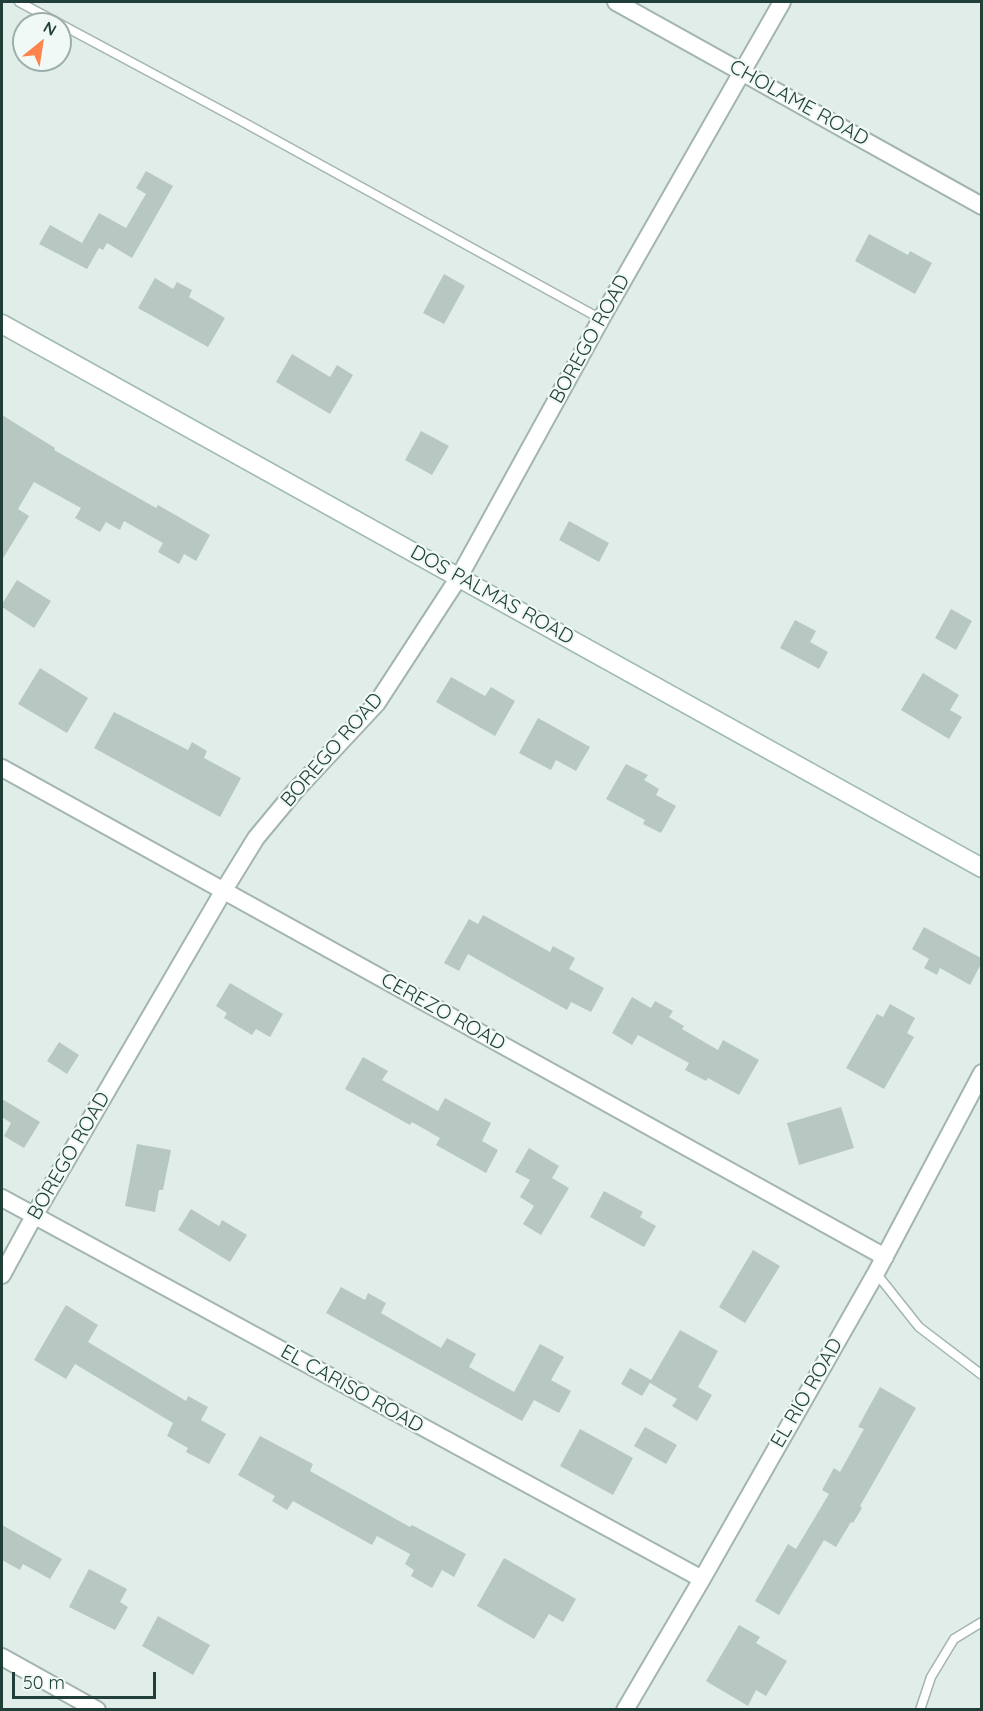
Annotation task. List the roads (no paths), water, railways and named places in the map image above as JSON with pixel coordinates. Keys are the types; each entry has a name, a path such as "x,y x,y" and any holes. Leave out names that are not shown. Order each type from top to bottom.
{"street":[{"name":"CHOLAME ROAD","path":"616,2 981,206"},
{"name":"BOREGO ROAD","path":"2,1275 33,1216 256,838 295,791 377,703 459,577 600,319 782,2"},
{"name":"DOS PALMAS ROAD","path":"2,324 981,868"},
{"name":"CEREZO ROAD","path":"2,768 885,1257"},
{"name":"EL RIO ROAD","path":"626,1710 885,1257 981,1073"},
{"name":"EL CARISO ROAD","path":"2,1198 702,1579"},
{"path":"2,1657 97,1710"}],"lane":[{"path":"19,2 243,122 600,319"},
{"path":"876,1273 919,1327 981,1375"},
{"path":"920,1710 931,1677 954,1639 981,1622"}]}
